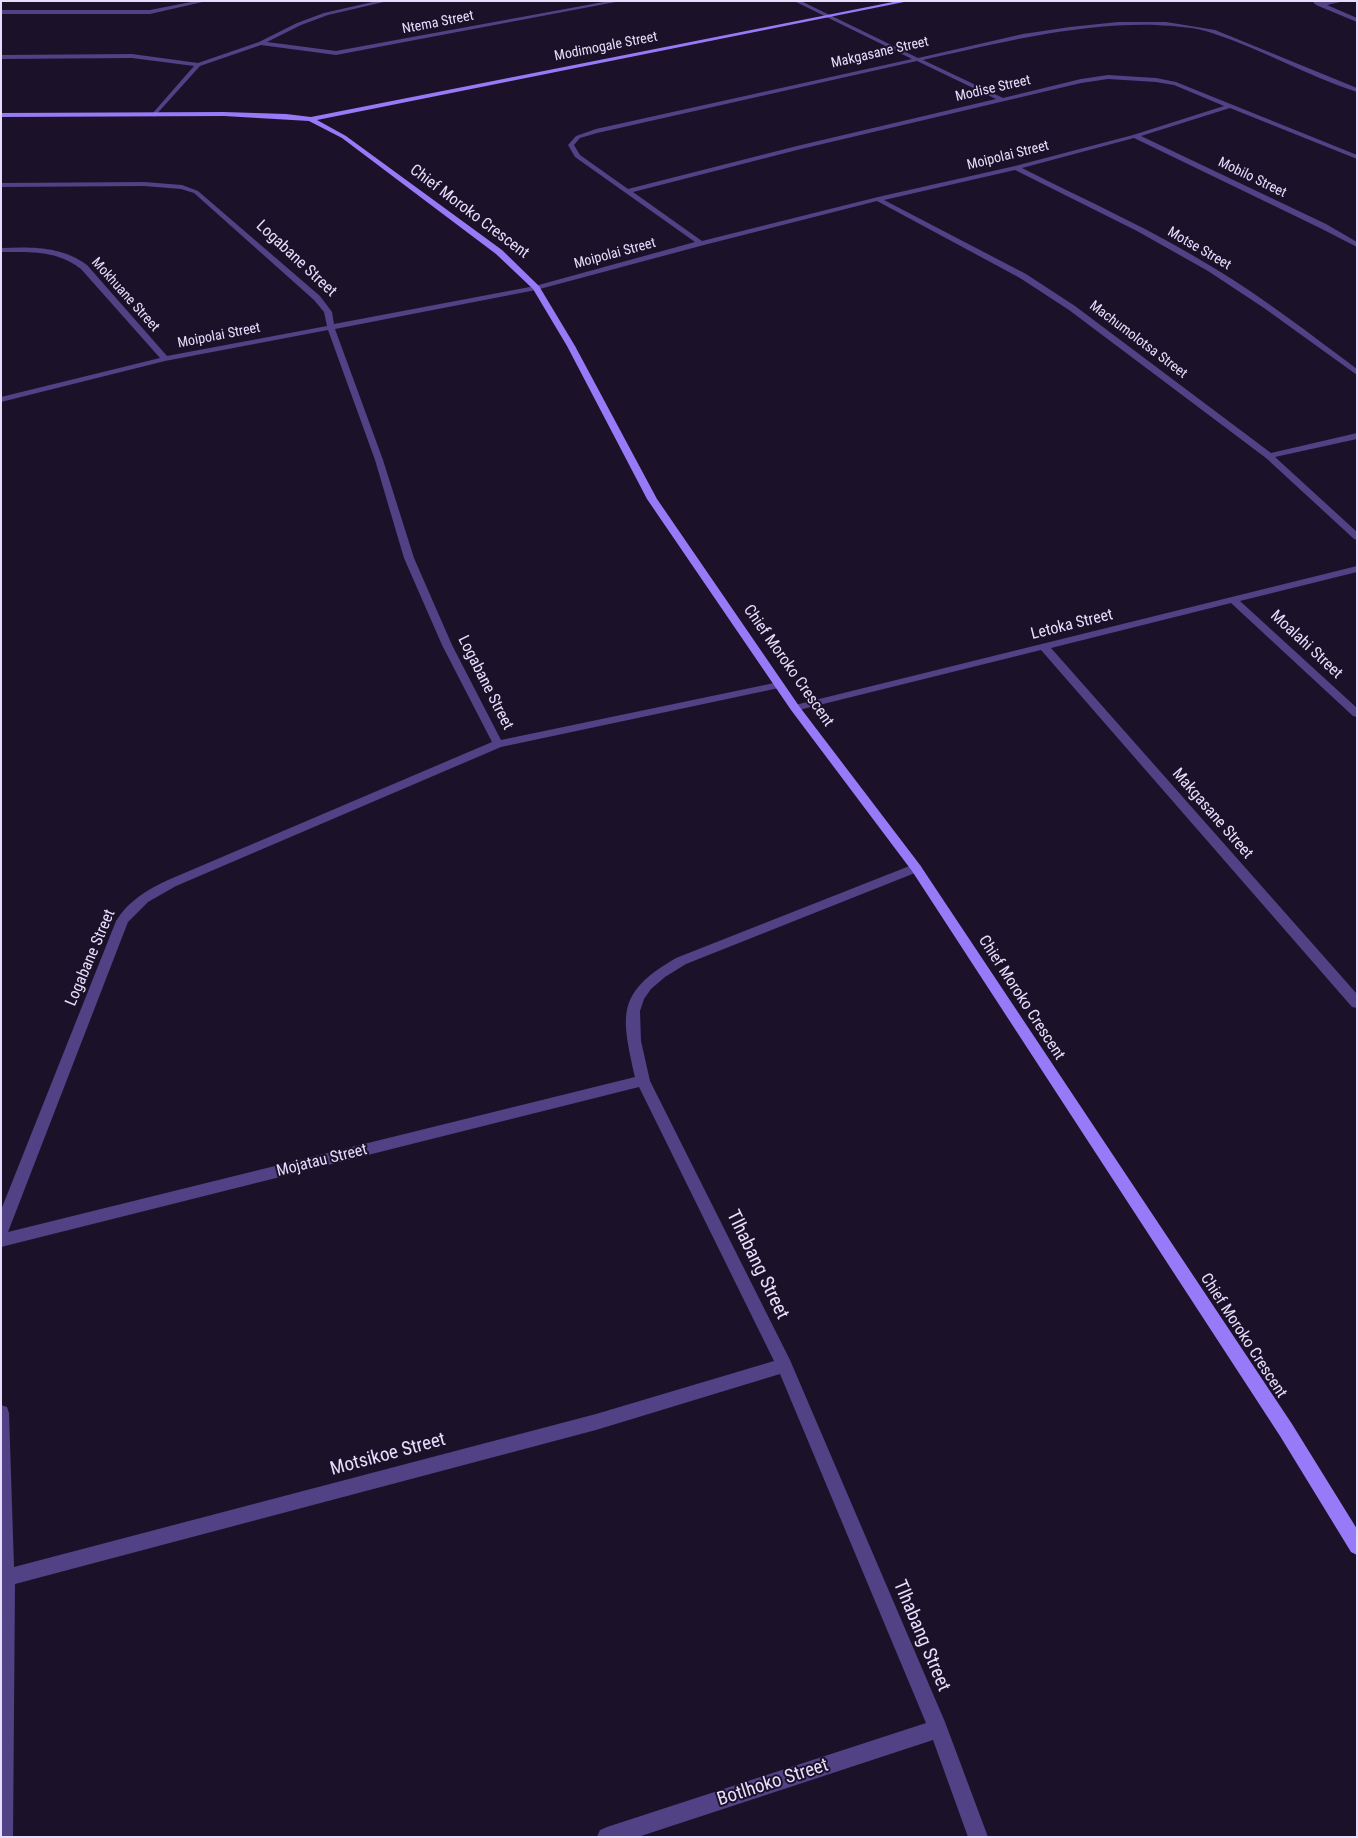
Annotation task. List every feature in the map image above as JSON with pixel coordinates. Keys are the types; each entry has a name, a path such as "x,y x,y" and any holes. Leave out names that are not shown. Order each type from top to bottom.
{"street":[{"path":"1,12 150,12 205,1"},
{"path":"341,1 345,8"},
{"path":"1,57 132,56 198,65 261,43 299,24 345,8 386,1"},
{"name":"Ntema Street","path":"261,43 336,53 619,1"},
{"path":"796,1 1002,100"},
{"name":"Modimogale Street","path":"311,119 907,1"},
{"path":"1316,2 1343,1"},
{"path":"1316,2 1357,20"},
{"name":"Makgasane Street","path":"701,243 577,156 570,145 573,140 579,136 596,131 919,59 1059,30 1127,24 1194,26 1357,90"},
{"path":"154,115 198,65"},
{"name":"Modise Street","path":"628,191 706,169 1081,81 1108,77 1156,80 1176,84 1357,157"},
{"name":"Moipolai Street","path":"1,400 165,359 536,288 701,243 878,199 1016,168 1135,136 1229,106"},
{"name":"Chief Moroko Crescent","path":"1,115 286,116 311,119 344,137 518,268 536,288 572,346 652,499 795,708 916,868 1280,1422 1357,1546"},
{"name":"Mobilo Street","path":"1135,136 1357,244"},
{"name":"Motse Street","path":"1016,168 1210,268 1252,295 1357,373"},
{"name":"Logabane Street","path":"1,185 144,184 189,188 203,198 316,298 328,312 331,328 379,460 409,558 447,646 498,744 172,883 146,896 134,905 122,920 97,978 1,1230"},
{"name":"Machumolotsa Street","path":"878,199 1023,276 1126,347 1268,456 1357,537"},
{"name":"Mokhuane Street","path":"1,250 45,251 61,253 73,258 84,267 165,359"},
{"path":"1268,456 1357,436"},
{"name":"Letoka Street","path":"795,708 1357,569"},
{"name":"Moalahi Street","path":"1233,600 1357,714"},
{"name":"Makgasane Street","path":"1044,647 1357,1003"},
{"path":"498,744 779,685"},
{"name":"Tlhabang Street","path":"916,868 680,961 659,972 639,992 633,1008 633,1038 643,1081 784,1365 938,1729 978,1837"},
{"name":"Mojatau Street","path":"1,1240 643,1081"},
{"name":"Motsikoe Street","path":"3,1579 596,1422 784,1365"},
{"path":"1,1413 3,1837"},
{"name":"Botlhoko Street","path":"607,1837 938,1729"}]}
